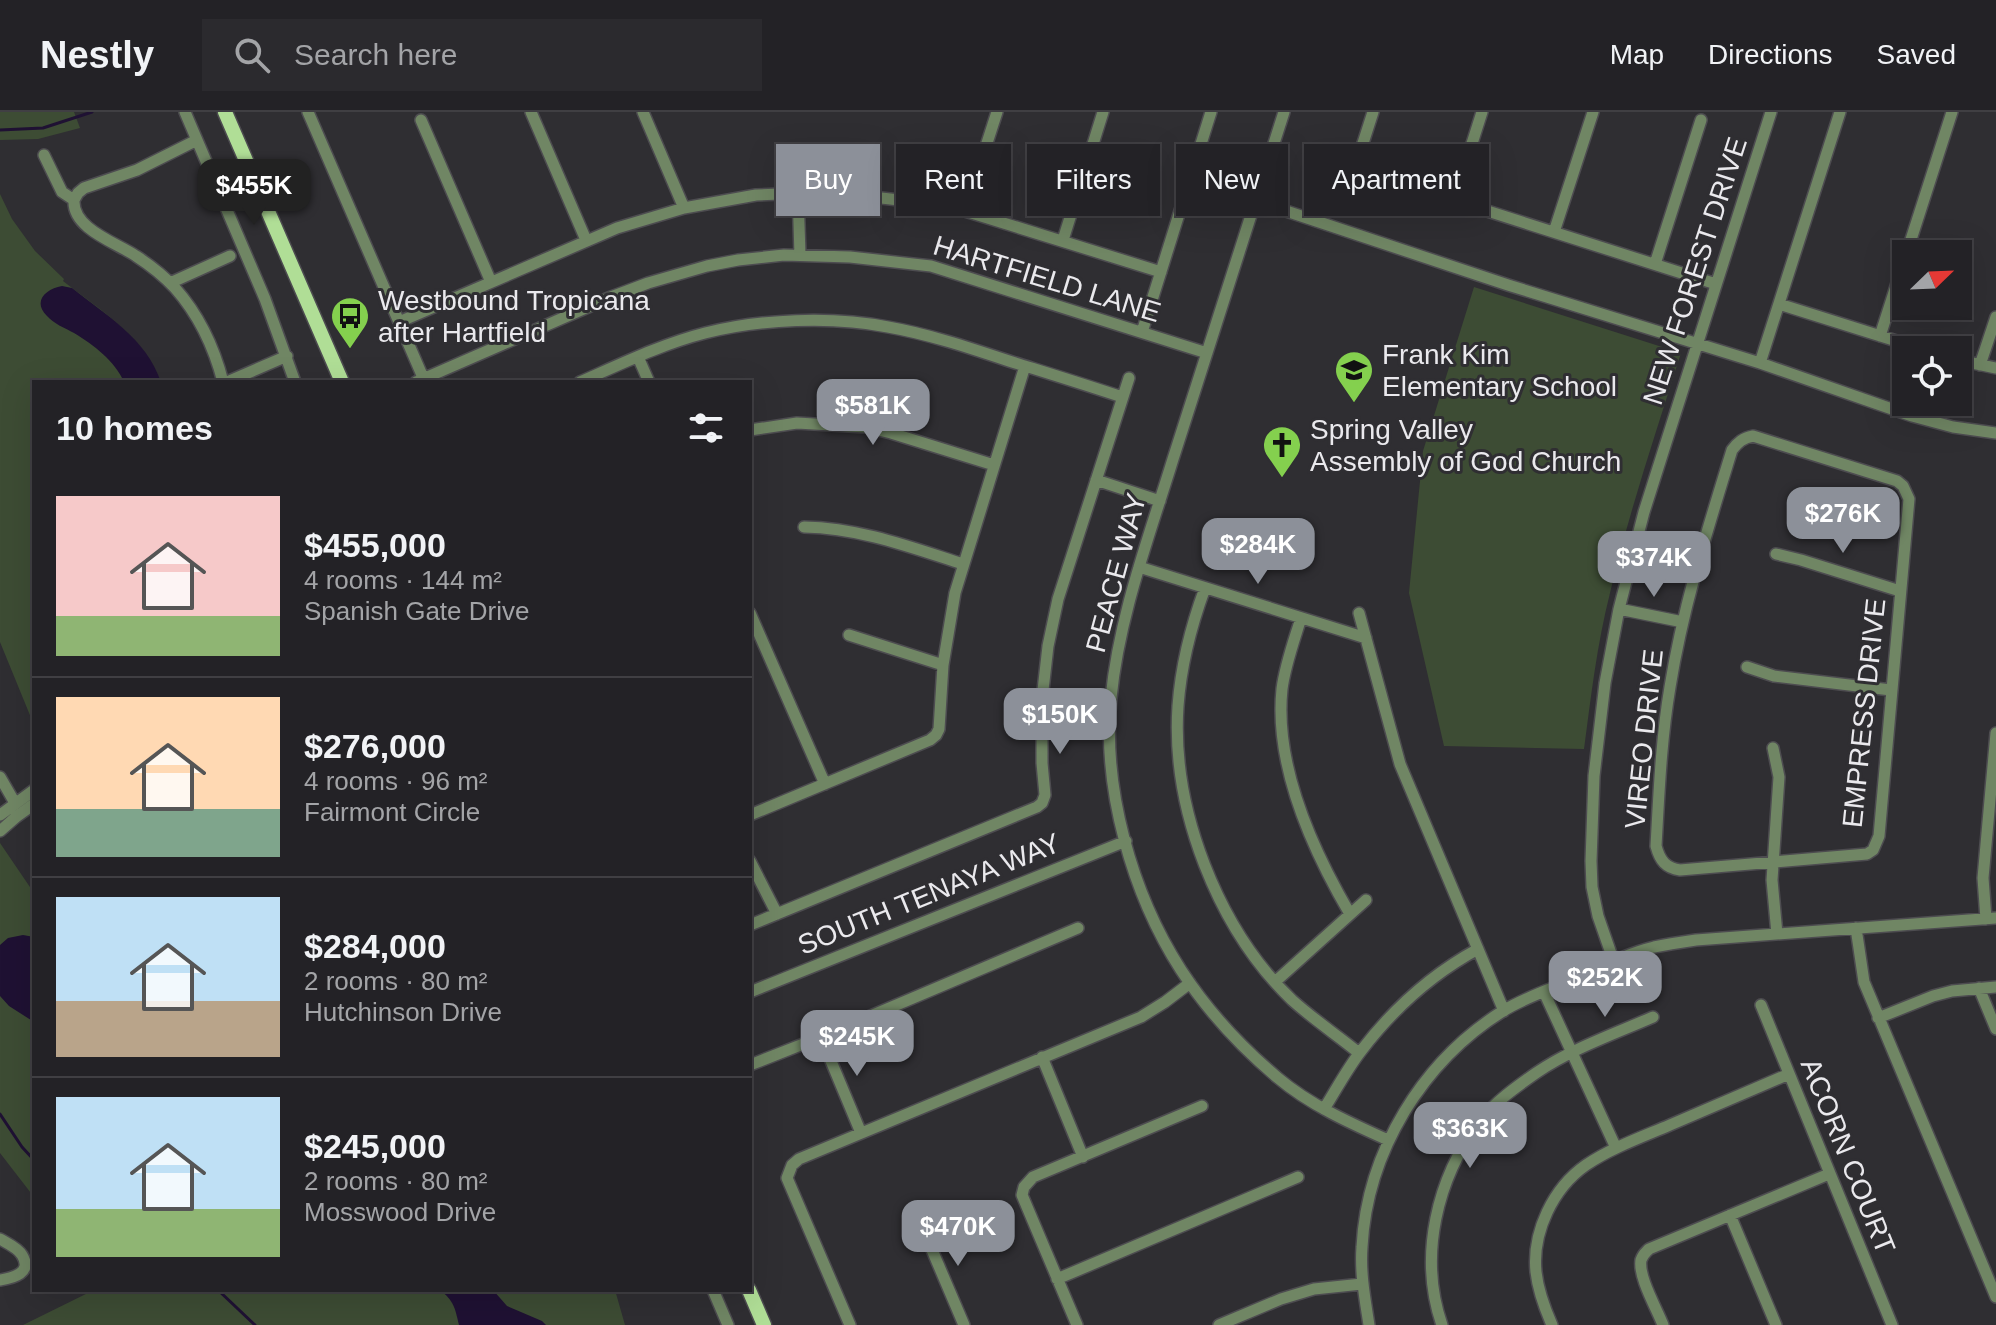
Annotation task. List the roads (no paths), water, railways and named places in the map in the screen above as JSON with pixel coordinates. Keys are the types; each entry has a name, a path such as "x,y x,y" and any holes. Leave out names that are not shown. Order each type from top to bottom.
{"main road":[{"path":"225,112 341,380"},
{"path":"750,1292 764,1325"}],"street":[{"path":"185,112 260,286 294,380"},
{"path":"308,112 422,380"},
{"path":"531,112 586,240"},
{"path":"644,112 684,208"},
{"path":"987,144 997,112"},
{"path":"1063,240 1103,112"},
{"path":"1142,332 1211,112"},
{"name":"PEACE WAY","path":"1274,144 1284,112"},
{"path":"1363,144 1373,112"},
{"path":"1472,144 1482,112"},
{"path":"1554,232 1593,112"},
{"name":"NEW FOREST DRIVE","path":"1614,962 1598,916 1591,861 1594,776 1605,683 1619,609 1644,512 1771,112"},
{"path":"1760,363 1840,112"},
{"path":"1880,336 1952,112"},
{"path":"421,120 491,282"},
{"path":"1655,264 1701,120"},
{"path":"197,140 137,170 84,188 74,200 75,212 96,233 144,261 187,302 203,327 224,380"},
{"path":"44,155 62,192 74,200"},
{"path":"399,322 617,228 684,208 776,194"},
{"path":"1489,211 1716,284"},
{"path":"1288,212 1508,285 1760,363 1912,416 1953,427 1996,433"},
{"path":"799,216 800,255"},
{"path":"982,216 1161,272"},
{"name":"PEACE WAY","path":"1251,216 1120,633 1111,699 1114,790 1133,868 1153,918 1190,983 1232,1035 1279,1079 1342,1120 1388,1140"},
{"name":"HARTFIELD LANE","path":"424,380 648,283 718,263 800,255 931,266 1207,353"},
{"path":"170,283 230,256"},
{"path":"1779,304 1892,340"},
{"path":"1980,365 1996,317"},
{"path":"585,380 703,334 782,321 817,320 886,326 949,342 1122,397"},
{"path":"230,380 287,356"},
{"path":"638,357 648,380"},
{"path":"1972,363 1996,368"},
{"path":"752,814 936,735 955,593 1025,366"},
{"path":"752,924 1042,803 1045,795 1042,699 1048,646 1058,599 1129,378"},
{"path":"752,430 797,423 866,427 994,465"},
{"name":"EMPRESS DRIVE","path":"1745,438 1753,436 1897,481 1909,499 1879,836 1873,850 1867,854 1773,863"},
{"name":"VIREO DRIVE","path":"1745,438 1732,450 1683,622 1670,688 1656,846 1659,857 1672,869 1773,863"},
{"path":"1096,480 1160,501"},
{"path":"804,527 870,534 963,564"},
{"path":"1776,554 1900,591"},
{"path":"1139,567 1366,638"},
{"path":"1205,588 1194,617 1183,665 1178,710 1184,794 1204,867 1225,910 1250,950 1292,1000 1359,1053"},
{"path":"1619,609 1683,622"},
{"path":"1359,613 1400,764 1504,1011"},
{"path":"752,618 825,784"},
{"path":"1301,618 1282,685 1280,714 1285,751 1305,826 1350,914"},
{"path":"849,635 943,665"},
{"path":"1747,667 1774,676 1891,690"},
{"path":"1369,1325 1362,1284 1362,1245 1368,1204 1388,1140 1419,1088 1456,1047 1504,1011 1652,948 1696,940 1991,918 1983,878 1991,849 1996,733"},
{"path":"1773,748 1779,777 1773,863 1777,934"},
{"path":"0,777 15,803"},
{"path":"0,815 32,791"},
{"path":"0,797 6,802 15,803"},
{"path":"0,831 32,805"},
{"name":"SOUTH TENAYA WAY","path":"752,991 1126,841"},
{"path":"752,865 777,914"},
{"path":"1276,981 1366,900"},
{"path":"752,1064 1078,928"},
{"path":"1856,928 1864,982 1996,1297"},
{"path":"1324,1109 1359,1053 1384,1022 1419,988 1478,949"},
{"path":"850,1325 787,1178 792,1165 799,1159 1141,1017 1190,983"},
{"path":"1878,1018 1952,991 1996,987"},
{"path":"1979,988 1996,1029"},
{"path":"1544,992 1616,1148"},
{"name":"ACORN COURT","path":"1761,1005 1892,1325"},
{"path":"1442,1325 1431,1271 1438,1207 1456,1158 1481,1120 1537,1072 1653,1017"},
{"path":"821,1037 861,1133"},
{"path":"1042,1057 1083,1157"},
{"path":"1552,1325 1536,1273 1536,1252 1552,1201 1572,1176 1616,1148 1789,1074"},
{"path":"1077,1325 1022,1195 1024,1187 1033,1177 1202,1106"},
{"path":"1663,1325 1643,1276 1641,1261 1649,1249 1829,1174"},
{"path":"1057,1279 1298,1177"},
{"path":"1730,1215 1776,1325"},
{"path":"921,1224 964,1325"},
{"path":"0,1239 0,1248"},
{"path":"0,1239 20,1253 24,1263 23,1271 17,1277 0,1280"},
{"path":"1219,1325 1314,1289 1362,1284"},
{"path":"714,1292 728,1325"}],"waterway":[{"path":"0,130 43,128 92,112"},
{"path":"0,1114 32,1158"},
{"path":"220,1292 255,1325"}],"place":[{"name":"Westbound Tropicana after Hartfield","path":"350,350"},
{"name":"Frank Kim Elementary School","path":"1354,404"},
{"name":"Spring Valley Assembly of God Church","path":"1282,479"}]}
